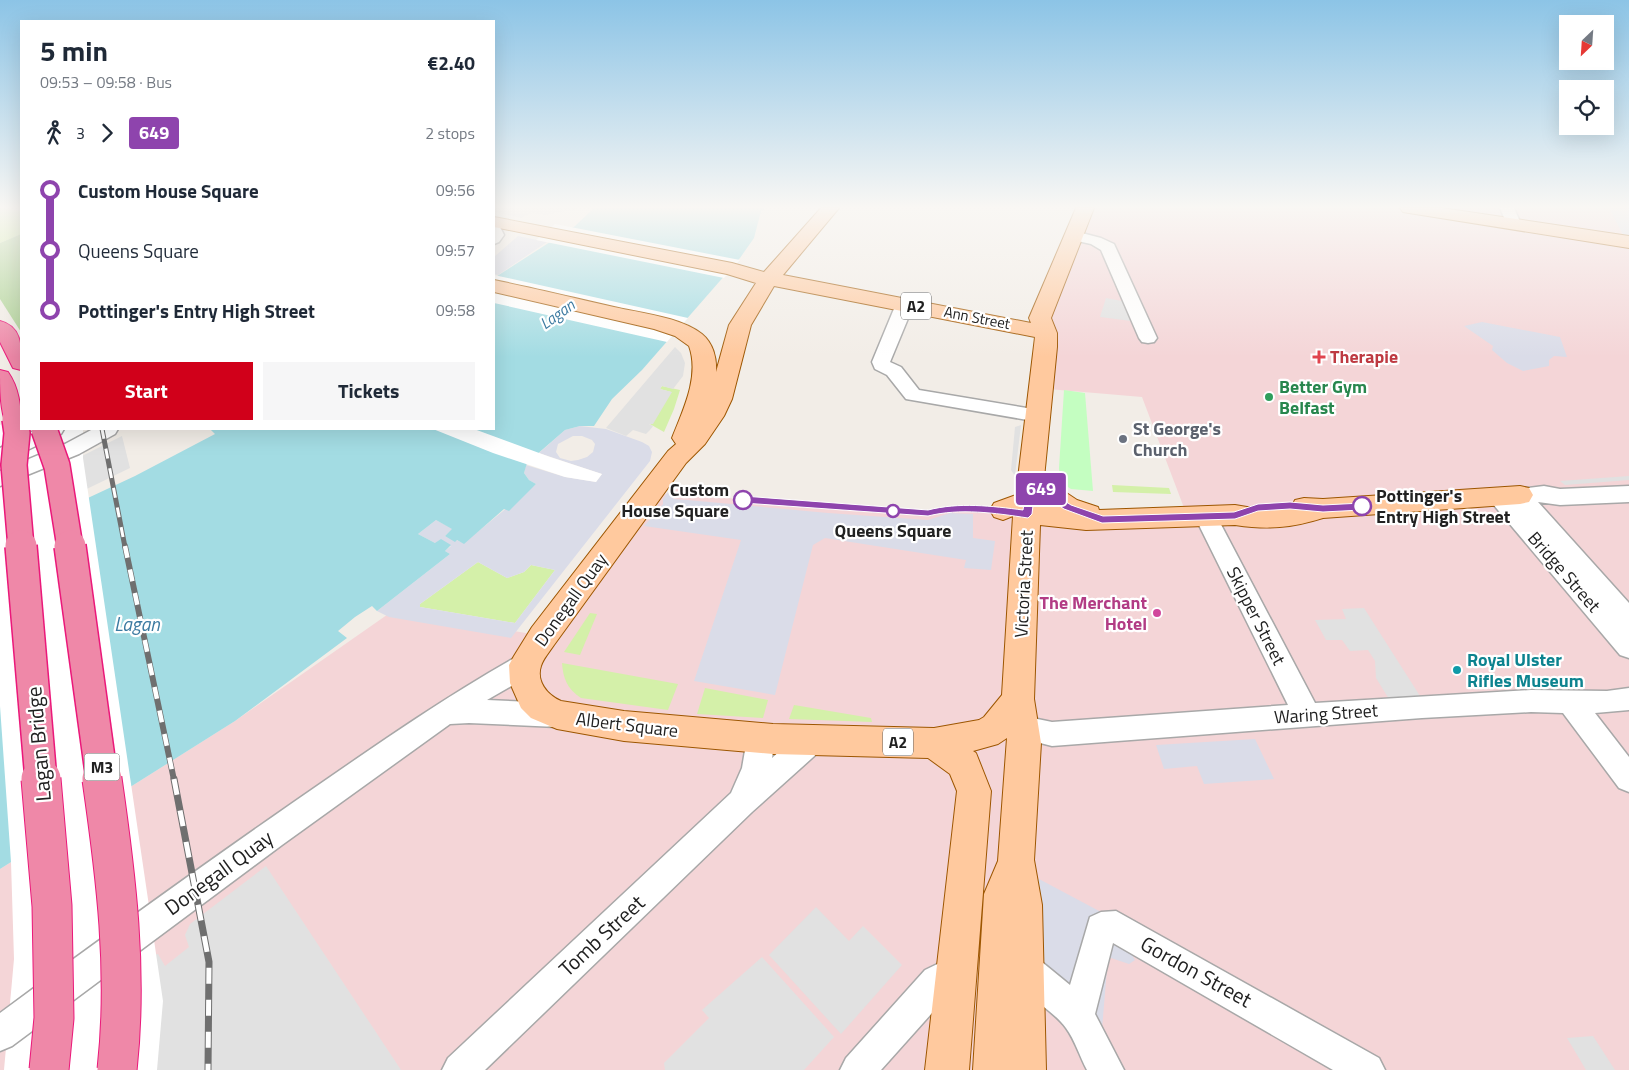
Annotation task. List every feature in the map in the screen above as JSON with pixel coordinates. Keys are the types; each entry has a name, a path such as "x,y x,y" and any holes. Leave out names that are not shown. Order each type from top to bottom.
{"highway":[{"path":"0,328 13,344 20,361"},
{"name":"Lagan Bridge","path":"0,377 17,433 3,462 52,906 54,1018 49,1070"},
{"name":"M3","path":"44,430 57,466 99,747 117,886 121,962 120,1042 117,1070"},
{"path":"57,466 64,430"}],"main road":[{"name":"Ann Street","path":"676,258 732,269 744,274 780,273 905,304 1046,333"},
{"name":"Donegall Quay","path":"525,665 543,636 678,457 693,445 715,410 734,389 756,320 780,273 792,258"},
{"name":"Victoria Street","path":"1024,1070 1025,970 1023,902 1016,860 1021,713 1023,503 1040,416 1046,333 1040,318 1065,258"},
{"name":"Donegall Quay","path":"495,286 678,330 700,345 705,358 700,391 678,457"},
{"path":"1023,503 1050,518 1102,519 1235,515 1259,519 1296,517 1323,509 1520,495"},
{"path":"1023,503 1068,507 1102,519"},
{"name":"Albert Square","path":"525,665 526,683 532,698 542,708 556,715 624,726 762,739"},
{"name":"A2","path":"762,739 934,743 986,734 1021,713"},
{"name":"A2","path":"934,743 964,764 974,790 947,1070"},
{"path":"994,1070 1003,894 1016,860"}],"street":[{"path":"1113,258 1148,338"},
{"path":"905,304 881,362 882,365 894,372 913,395 1040,416"},
{"path":"3,462 52,430"},
{"path":"3,462 72,448 106,430"},
{"path":"1520,495 1548,488 1629,483"},
{"path":"1520,495 1560,497 1629,494"},
{"name":"Bridge Street","path":"1520,495 1629,620"},
{"name":"Bridge Street","path":"1520,495 1629,648"},
{"name":"Skipper Street","path":"1206,517 1307,715"},
{"path":"468,698 520,649 586,579"},
{"name":"Donegall Quay","path":"0,1034 227,867 440,716 525,665"},
{"name":"Waring Street","path":"1021,713 1052,734 1530,701 1607,702 1629,699"},
{"path":"1570,702 1629,779"},
{"name":"Donegall Quay","path":"440,716 469,711 556,715"},
{"name":"Tomb Street","path":"742,802 756,768 762,739"},
{"name":"Tomb Street","path":"460,1070 742,802 811,741"},
{"name":"Gordon Street","path":"1078,1016 1101,928 1116,927 1367,1070"},
{"path":"858,1070 937,982 956,970"},
{"path":"1025,970 1051,990 1078,1016 1106,1070"}],"shaded area":[{"path":"495,258 523,258 498,275 495,274"},
{"path":"1073,258 1629,258 1629,1070 0,1070 0,869 235,721 394,610 543,636 641,505 679,488 697,495 801,505 928,513 941,510 976,509 1005,517 1041,521 1189,521 1142,397 1048,389 1046,333"},
{"path":"1106,298 1122,301 1131,321 1100,317"},
{"path":"1482,322 1560,337 1567,357 1554,356 1549,360 1549,366 1523,371 1507,363 1492,350 1493,346 1464,326"},
{"path":"675,347 681,353 685,363 683,376 673,389 662,386 660,389 672,392 653,424 649,424 653,426 650,430 646,434 633,430 626,436 606,428"},
{"path":"1021,425 1015,476 1011,470 1015,427"},
{"path":"580,426 606,429 642,442 649,446 652,452 650,461 511,638 389,617 377,611 450,554 445,551 451,546 435,543 418,534 436,520 453,529 445,536 464,543 536,484 529,480 524,473 526,465 565,477 596,482 602,474 539,453 565,430","holes":["573,436 582,436 592,440 595,444 593,452 587,457 578,460 571,461 560,458 556,452 558,444","478,562 507,578 524,572 531,565 555,570 515,623 420,607 420,604"]},
{"path":"122,436 130,468 0,531 0,497"},
{"path":"1629,476 1629,480 1565,485 1560,481"},
{"path":"668,492 674,499 828,513 928,520 950,513 973,514 973,538 995,541 991,570 964,568 966,560 825,538 813,545 775,695 694,681 741,540 644,526 663,504 663,499"},
{"path":"1364,608 1420,696 1389,699 1376,678 1375,661 1368,650 1350,651 1342,640 1326,640 1315,620 1346,619 1342,609"},
{"path":"1255,739 1274,779 1204,784 1197,766 1164,769 1156,745"},
{"path":"266,866 401,1070 11,1070 146,956 158,954 165,966 189,947 185,935 190,924"},
{"path":"1039,879 1101,912 1116,927 1135,960 1129,964 1108,957 1102,1029 1085,993 1047,970 1023,944 1018,881"},
{"path":"816,907 849,941 863,926 902,965 841,1034 769,955"},
{"path":"762,957 834,1037 804,1070 665,1070 664,1063 709,1018 702,1010"},
{"path":"1593,1036 1615,1070 1586,1070 1567,1038"}],"green space":[{"path":"0,258 20,258 20,330 0,299"},
{"path":"662,386 680,390 664,432 648,423 671,392 660,389"},
{"path":"1064,390 1085,393 1093,491 1071,489 1060,482 1059,468"},
{"path":"1112,485 1169,488 1171,494 1113,492"},
{"path":"478,562 507,578 524,572 531,565 555,570 515,623 420,607 420,604"},
{"path":"590,613 597,614 580,655 564,652"},
{"path":"562,663 678,684 668,710 581,698 572,691 567,683 563,674"},
{"path":"705,688 768,700 763,718 697,714"},
{"path":"794,705 871,718 872,722 789,719"}],"water":[{"name":"Lagan","path":"525,258 740,258 642,370 612,399 594,426 580,426 565,430 527,463 524,473 529,480 536,484 509,511 504,509 464,544 457,540 455,542 445,536 452,529 436,520 418,534 435,543 441,539 451,545 445,551 450,554 377,611 372,606 338,631 347,638 235,721 0,869 0,539 135,476 215,434 211,430 495,430 495,277"}],"pier":[{"path":"625,258 729,258 740,260 724,278"},
{"path":"495,275 688,318 667,342 495,303"},
{"path":"20,417 20,430 83,430 83,458 163,1001 157,1070 4,1070 14,959 11,862 0,706 0,425"},
{"path":"436,430 477,430 602,474 596,482 565,477 493,453"}],"railway":[{"path":"102,430 125,547"},
{"path":"125,546 174,780"},
{"path":"174,779 209,962 208,1070"}],"bus line":[{"name":"649","path":"743,500 928,513 941,510 994,509 1028,514 1031,482 1068,507 1102,519 1235,515 1258,508 1290,506 1323,509 1362,506"}],"place":[{"name":"Therapie","path":"1319,357"},
{"name":"Better Gym Belfast","path":"1269,397"},
{"name":"St George's Church","path":"1123,439"},
{"name":"Custom House Square","path":"743,500"},
{"name":"Pottinger's Entry High Street","path":"1362,506"},
{"name":"Queens Square","path":"893,511"},
{"name":"The Merchant Hotel","path":"1157,613"},
{"name":"Royal Ulster Rifles Museum","path":"1457,670"}]}
